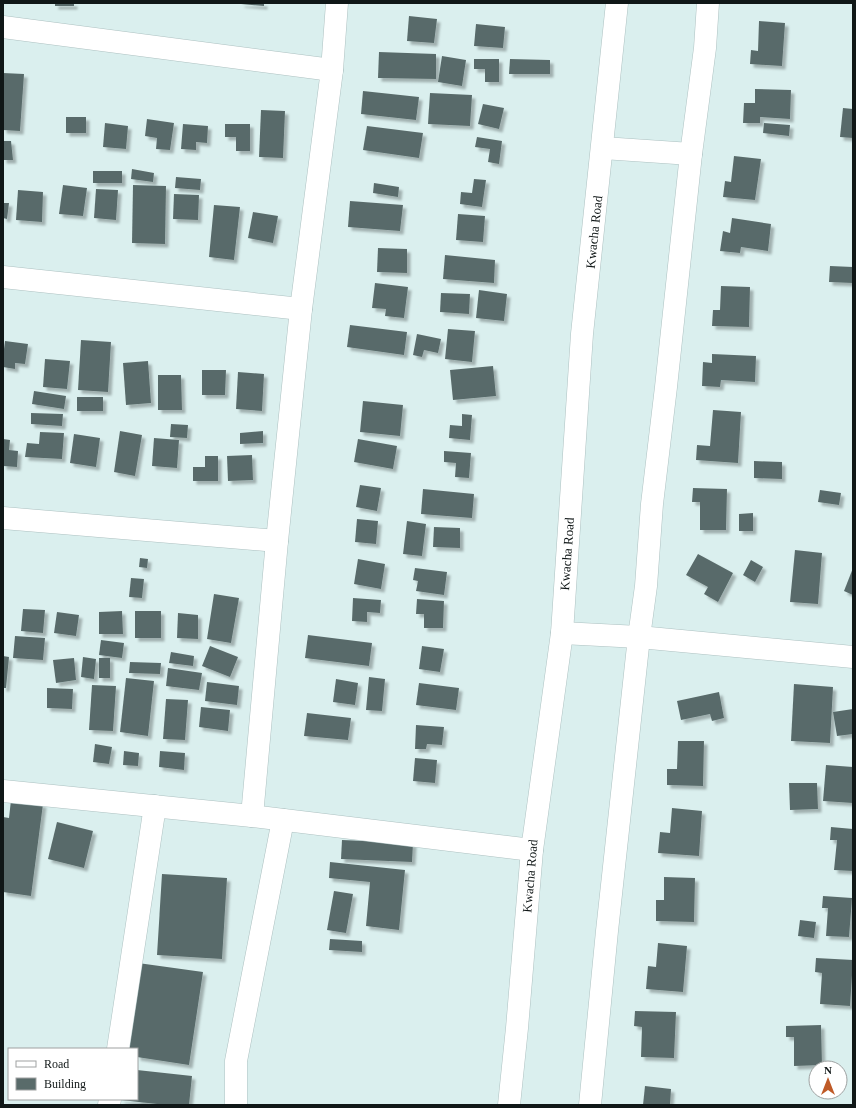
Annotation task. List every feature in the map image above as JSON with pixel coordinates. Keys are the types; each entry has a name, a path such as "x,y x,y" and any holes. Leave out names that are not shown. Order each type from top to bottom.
{"street":[{"path":"252,816 277,541 301,310 332,70 337,3"},
{"name":"Kwacha Road","path":"508,1105 517,1028 532,850 562,633 582,334 603,148 617,3"},
{"path":"590,1105 607,931 639,637 646,586 652,504 691,154 705,48 708,3"},
{"path":"3,27 332,70"},
{"path":"603,148 691,154"},
{"path":"3,277 301,310"},
{"path":"3,518 277,541"},
{"path":"562,633 639,637 853,657"},
{"path":"3,791 252,816 532,850"},
{"path":"118,1048 155,806"},
{"path":"236,1105 236,1061 283,820"}],"building":[{"path":"55,3 74,3 74,6 55,6"},
{"path":"264,3 264,6 241,4"},
{"path":"409,16 437,19 434,43 407,41"},
{"path":"759,21 785,23 782,66 750,64 751,50 758,51"},
{"path":"476,24 505,27 503,48 474,46"},
{"path":"379,52 436,54 436,79 378,78"},
{"path":"442,56 466,60 462,86 438,82"},
{"path":"474,59 499,59 499,82 485,82 485,69 474,69"},
{"path":"510,59 550,60 550,74 509,74"},
{"path":"3,73 24,74 20,131 3,130"},
{"path":"755,89 791,90 790,119 760,117 760,123 743,123 744,103 755,103"},
{"path":"363,91 419,97 416,120 361,114"},
{"path":"430,93 472,95 470,126 428,124"},
{"path":"483,104 504,108 499,129 478,124"},
{"path":"843,108 853,109 853,138 840,137"},
{"path":"261,110 285,111 283,158 259,157"},
{"path":"66,117 86,117 86,133 66,133"},
{"path":"147,119 174,123 170,150 156,149 157,138 145,136"},
{"path":"105,123 128,126 126,149 103,147"},
{"path":"764,123 790,125 789,136 763,133"},
{"path":"183,124 208,126 207,143 196,142 196,150 181,149"},
{"path":"225,124 250,124 250,151 236,151 236,137 225,137"},
{"path":"367,126 423,133 419,158 363,150"},
{"path":"477,137 502,141 499,164 488,162 490,149 475,147"},
{"path":"3,141 11,141 13,160 3,160"},
{"path":"734,156 761,159 755,200 723,197 725,181 731,182"},
{"path":"132,169 154,173 153,182 131,179"},
{"path":"93,171 122,171 122,183 93,183"},
{"path":"176,177 201,179 200,190 175,188"},
{"path":"474,179 486,180 482,207 460,204 461,192 472,193"},
{"path":"374,183 399,187 398,197 373,193"},
{"path":"63,185 87,188 83,216 59,214"},
{"path":"133,185 166,186 165,244 132,243"},
{"path":"96,189 118,190 116,220 94,218"},
{"path":"18,190 43,192 42,222 16,220"},
{"path":"174,194 199,195 198,220 173,219"},
{"path":"350,201 403,205 400,231 348,227"},
{"path":"3,203 9,203 7,219 3,218"},
{"path":"214,205 240,207 234,260 209,257"},
{"path":"253,212 278,216 273,243 248,238"},
{"path":"458,214 485,216 483,242 456,240"},
{"path":"732,218 771,224 768,251 741,247 740,253 720,251 723,231 730,233"},
{"path":"378,248 407,249 407,273 377,272"},
{"path":"445,255 495,260 494,283 443,279"},
{"path":"830,266 853,267 853,283 829,282"},
{"path":"375,283 408,287 404,318 385,316 386,309 372,308"},
{"path":"721,286 750,287 749,327 712,326 713,310 720,310"},
{"path":"479,290 507,294 504,321 476,318"},
{"path":"441,293 470,294 469,314 440,312"},
{"path":"350,325 407,332 404,355 347,347"},
{"path":"448,329 475,331 472,362 445,359"},
{"path":"417,334 441,339 438,353 424,350 422,357 413,355"},
{"path":"81,340 111,342 108,392 78,390"},
{"path":"5,341 28,344 25,364 15,363 15,369 3,367"},
{"path":"712,354 756,356 755,382 721,380 720,387 702,386 703,362 712,363"},
{"path":"45,359 70,361 67,389 43,387"},
{"path":"148,361 151,403 126,405 123,363"},
{"path":"493,366 496,396 453,400 450,370"},
{"path":"202,370 226,370 225,395 202,395"},
{"path":"238,372 264,374 262,411 236,409"},
{"path":"158,375 181,375 182,410 158,410"},
{"path":"34,391 66,396 64,409 32,404"},
{"path":"77,397 103,397 103,411 77,411"},
{"path":"363,401 403,405 400,436 360,432"},
{"path":"713,410 741,412 738,463 696,460 697,445 710,446"},
{"path":"31,413 63,414 62,426 31,424"},
{"path":"462,414 472,415 470,440 449,438 450,425 462,426"},
{"path":"171,424 188,425 187,438 170,437"},
{"path":"120,431 142,435 135,476 114,472"},
{"path":"263,431 263,443 240,444 240,433"},
{"path":"40,432 64,433 62,459 25,457 27,443 39,444"},
{"path":"74,434 100,438 96,467 70,463"},
{"path":"154,438 179,440 177,468 152,466"},
{"path":"3,439 10,440 9,450 18,451 17,467 3,466"},
{"path":"358,439 397,446 393,469 354,462"},
{"path":"444,451 471,453 469,478 455,477 456,463 444,462"},
{"path":"252,455 253,480 228,481 227,456"},
{"path":"205,456 218,456 218,481 193,481 193,467 205,467"},
{"path":"754,461 782,462 782,479 754,478"},
{"path":"360,485 381,488 377,511 356,507"},
{"path":"693,488 727,489 726,530 700,530 700,502 692,502"},
{"path":"423,489 474,494 472,518 421,514"},
{"path":"820,490 841,493 839,505 818,502"},
{"path":"753,513 753,531 739,531 739,514"},
{"path":"357,519 378,521 376,544 355,542"},
{"path":"407,521 426,524 422,556 403,554"},
{"path":"434,527 460,528 460,548 433,547"},
{"path":"795,550 822,553 818,604 790,602"},
{"path":"698,554 733,573 718,602 704,594 708,587 686,575"},
{"path":"140,558 148,559 147,568 139,567"},
{"path":"358,559 385,564 381,589 354,584"},
{"path":"751,560 763,567 755,582 743,575"},
{"path":"415,568 447,572 444,595 416,591 418,581 413,580"},
{"path":"853,568 853,595 844,591"},
{"path":"131,578 144,579 142,598 129,597"},
{"path":"214,594 239,598 231,643 207,639"},
{"path":"353,598 381,600 380,613 367,612 367,622 352,621"},
{"path":"417,599 444,601 443,628 424,628 424,614 416,614"},
{"path":"23,609 45,610 43,633 21,631"},
{"path":"122,611 123,634 99,634 99,612"},
{"path":"135,611 161,611 161,638 135,638"},
{"path":"57,612 79,615 76,636 54,633"},
{"path":"178,613 198,615 198,639 177,638"},
{"path":"308,635 372,643 369,666 305,658"},
{"path":"15,636 45,638 43,660 13,658"},
{"path":"101,640 124,643 122,658 99,655"},
{"path":"210,646 238,657 230,677 202,666"},
{"path":"422,646 444,649 440,672 419,669"},
{"path":"171,652 194,656 193,666 169,663"},
{"path":"3,656 9,657 6,688 3,688"},
{"path":"83,657 96,659 94,679 81,677"},
{"path":"74,658 76,680 56,683 53,660"},
{"path":"99,658 110,658 110,678 99,678"},
{"path":"130,662 161,663 160,674 129,673"},
{"path":"168,668 202,673 199,690 166,686"},
{"path":"369,677 385,679 382,711 366,710"},
{"path":"126,678 154,681 148,736 120,732"},
{"path":"336,679 358,683 355,705 333,702"},
{"path":"207,682 239,686 237,705 205,701"},
{"path":"419,683 459,688 456,710 416,705"},
{"path":"794,684 833,687 830,743 791,741"},
{"path":"92,685 116,686 113,731 89,730"},
{"path":"47,688 73,689 72,709 47,708"},
{"path":"719,692 724,718 712,721 710,714 681,720 677,701"},
{"path":"166,699 188,700 185,740 163,739"},
{"path":"201,707 230,710 228,731 199,727"},
{"path":"853,709 853,734 837,736 833,712"},
{"path":"307,713 351,718 348,740 304,736"},
{"path":"416,725 444,727 442,745 427,744 426,749 415,749"},
{"path":"678,741 704,741 703,786 667,785 667,769 677,769"},
{"path":"95,744 112,747 109,764 93,762"},
{"path":"124,751 139,753 138,766 123,765"},
{"path":"160,751 185,753 184,770 159,767"},
{"path":"415,758 437,760 435,783 413,781"},
{"path":"826,765 853,767 853,803 823,801"},
{"path":"789,783 817,783 818,809 790,810"},
{"path":"11,800 43,804 31,896 3,892 3,817 9,818"},
{"path":"672,808 702,811 699,856 658,853 660,832 670,833"},
{"path":"57,822 93,831 84,868 48,859"},
{"path":"831,827 853,829 853,871 834,870 837,840 830,840"},
{"path":"342,840 413,843 412,862 341,859"},
{"path":"330,862 405,870 399,930 366,926 370,882 329,878"},
{"path":"162,874 227,878 222,959 157,955"},
{"path":"664,877 695,878 694,922 656,921 656,900 664,900"},
{"path":"334,891 353,894 346,933 327,930"},
{"path":"823,896 852,898 849,937 826,936 828,908 822,908"},
{"path":"800,920 816,922 814,938 798,936"},
{"path":"330,939 362,941 362,952 329,950"},
{"path":"658,943 687,946 683,992 646,989 648,966 656,967"},
{"path":"816,958 853,960 850,1006 820,1004 822,973 815,972"},
{"path":"138,963 203,972 189,1065 138,1057 138,1048 126,1048"},
{"path":"635,1011 676,1012 674,1058 641,1057 642,1027 634,1026"},
{"path":"821,1025 822,1060 808,1060 808,1066 794,1066 794,1037 786,1037 786,1026"},
{"path":"138,1070 192,1076 189,1105 166,1105 121,1100 138,1100"},
{"path":"645,1086 671,1089 670,1105 643,1105"}]}
